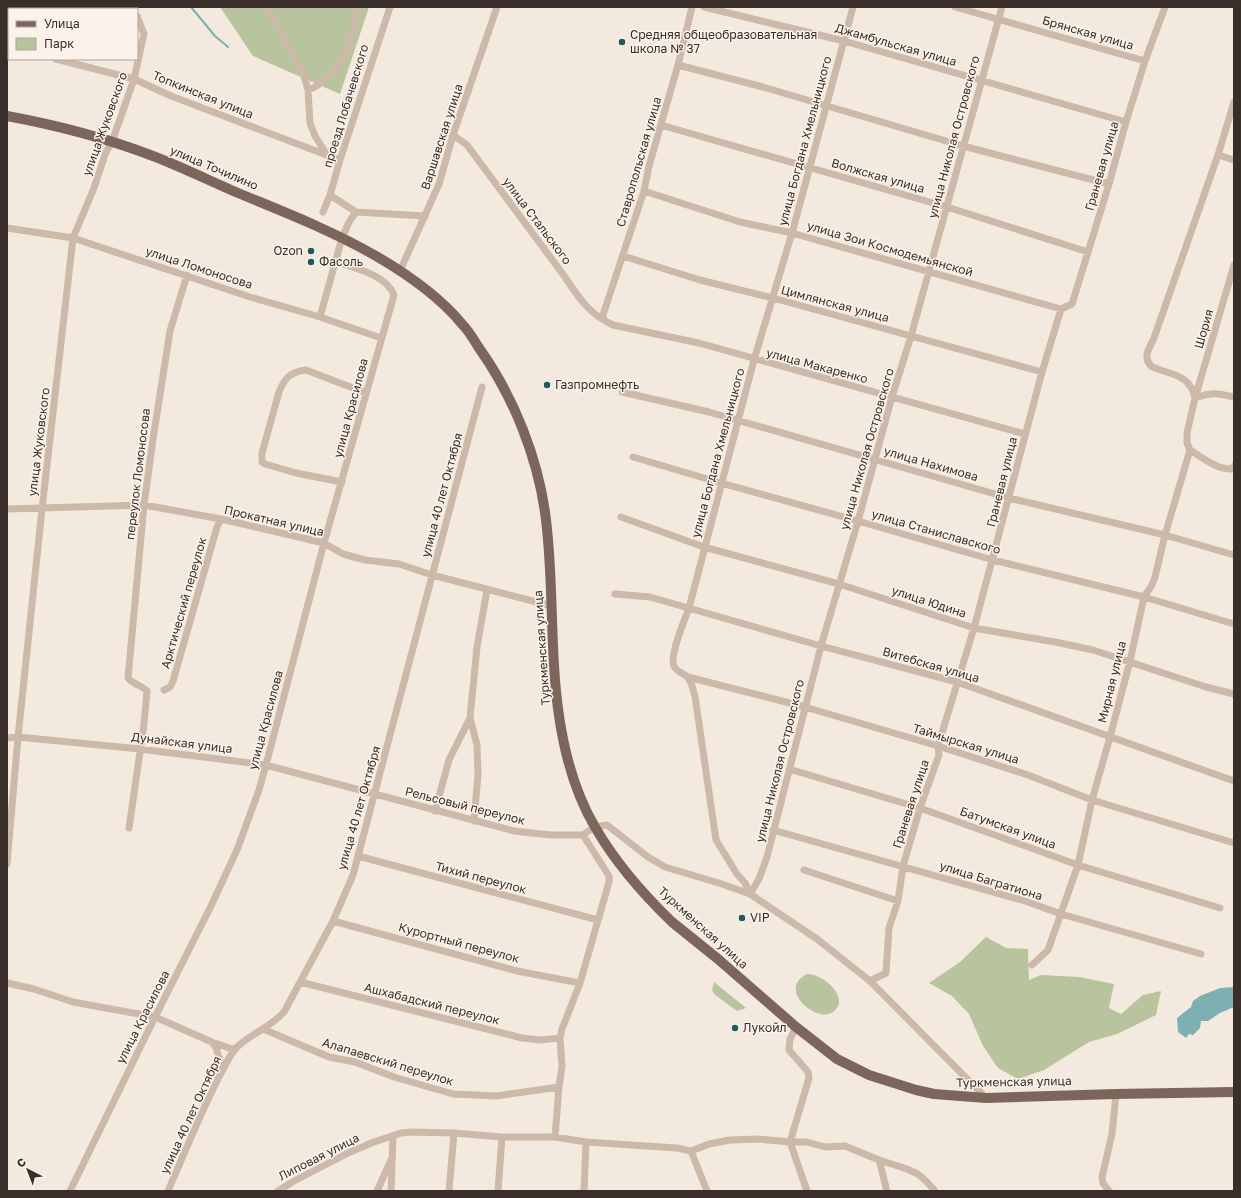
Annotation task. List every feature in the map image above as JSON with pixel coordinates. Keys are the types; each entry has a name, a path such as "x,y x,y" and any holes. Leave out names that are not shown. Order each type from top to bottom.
{"main road":[{"name":"улица Точилино","path":"7,116 38,122 112,142 153,156 342,238 375,255 400,271"},
{"name":"Туркменская улица","path":"400,271 432,294 463,324 493,368 510,398 528,447 543,500 550,556 556,697 563,736 573,776 594,827 633,880 672,922 718,959 796,1027 837,1058 869,1075 916,1090 934,1094 986,1098 1234,1092"}],"street":[{"path":"265,7 282,32 289,49 303,73 308,90 310,123 315,136 328,155"},
{"path":"308,90 315,88 325,80 345,54 359,7"},
{"name":"проезд Лобачевского","path":"323,212 330,195 390,7"},
{"name":"Варшавская улица","path":"400,271 439,184 453,135 497,7"},
{"name":"Ставропольская улица","path":"604,320 603,315 644,191 649,166 678,65 692,7"},
{"name":"Джамбульская улица","path":"704,7 844,41 1126,122"},
{"name":"улица Богдана Хмельницкого","path":"750,894 745,883 737,874 716,840 695,696 688,677 680,673 674,666 673,660 674,652 689,608 754,360 810,169 853,7"},
{"name":"Брянская улица","path":"955,7 1145,61"},
{"name":"улица Николая Островского","path":"750,894 759,879 767,857 821,646 876,459 892,397 911,336 1002,7"},
{"name":"Граневая улица","path":"870,981 886,973 889,928 898,901 904,866 920,808 939,755 938,746 993,560 1042,372 1061,308 1072,304 1145,61 1165,7"},
{"name":"улица Жуковского","path":"7,864 18,737 42,509 73,238 94,188 106,152 112,142 134,79 144,34 138,19"},
{"name":"Топкинская улица","path":"60,60 134,79 171,96 340,160"},
{"path":"678,65 826,105 963,146 1109,184"},
{"path":"1234,102 1218,154 1146,358 1150,366 1177,376 1187,382 1192,388 1195,398 1206,394 1218,393 1234,397"},
{"name":"Волжская улица","path":"661,125 810,169 947,207 1088,252"},
{"name":"улица Стальского","path":"453,135 467,145 591,312 604,320"},
{"path":"1218,154 1234,160"},
{"name":"улица Зои Космодемьянской","path":"644,191 740,222 792,233 1061,308"},
{"path":"330,195 356,212 425,216"},
{"path":"320,317 342,238 349,222 356,212"},
{"name":"улица Ломоносова","path":"7,228 73,238 250,297 320,317 381,338"},
{"name":"Цимлянская улица","path":"623,256 700,280 773,298 1042,372"},
{"name":"улица Красилова","path":"70,1191 238,850 259,790 324,543 394,295 392,288 387,283 373,275 336,262"},
{"name":"Шория","path":"1195,398 1234,265"},
{"name":"переулок Ломоносова","path":"140,749 147,691 128,678 144,505 152,439 170,331 187,275"},
{"name":"улица Макаренко","path":"604,320 613,325 699,343 754,360 1025,434"},
{"path":"342,482 296,473 265,464 261,459 264,445 279,392 283,384 296,371 306,370 366,393"},
{"name":"улица 40 лет Октября","path":"168,1191 223,1070 235,1050 249,1037 278,1019 284,1012 333,921 352,875 376,794 482,387"},
{"name":"улица Нахимова","path":"622,392 709,412 1009,498 1165,536 1234,555"},
{"name":"Мирная улица","path":"1032,965 1048,950 1078,866 1092,800 1130,661 1144,597 1152,585 1155,577 1165,536 1190,450 1187,443 1186,434 1195,398"},
{"path":"1190,450 1225,470 1232,469 1234,466"},
{"name":"улица Станиславского","path":"633,457 993,560 1144,597 1234,624"},
{"name":"Прокатная улица","path":"7,509 144,505 221,519 324,543 343,554 366,560 399,564 432,576 552,606"},
{"name":"улица Юдина","path":"621,517 704,547 839,584 974,628 1093,650 1206,687 1234,694"},
{"name":"Арктический переулок","path":"164,690 170,687 173,681 217,527 221,519"},
{"path":"474,821 478,774 477,745 470,718 477,647 487,590"},
{"name":"Витебская улица","path":"616,594 650,597 821,646 957,682 1234,781"},
{"name":"Таймырская улица","path":"688,677 805,707 938,746 1028,775 1092,800 1234,843"},
{"path":"435,811 449,760 470,718"},
{"name":"Дунайская улица","path":"7,738 18,737 140,749 266,764 376,794"},
{"path":"129,828 140,749"},
{"name":"Батумская улица","path":"789,769 920,808 1078,866 1220,908"},
{"name":"Рельсовый переулок","path":"376,794 514,831 551,835 583,835"},
{"path":"555,1137 562,1066 560,1038 562,1029 580,984 610,876 583,835 594,827 607,825 648,857 665,867 750,894 817,939 870,981 986,1098"},
{"name":"улица Багратиона","path":"773,830 904,866 1061,914 1201,954"},
{"name":"Тихий переулок","path":"358,856 598,920"},
{"path":"804,870 898,901"},
{"name":"Курортный переулок","path":"333,921 517,971 580,984"},
{"name":"Ашхабадский переулок","path":"300,982 522,1038 540,1040 560,1038"},
{"path":"7,983 34,989 73,1002 155,1017 212,1042 235,1050"},
{"path":"796,1027 790,1039 789,1050 808,1072 809,1078 790,1142 807,1191"},
{"name":"Алапаевский переулок","path":"263,1029 330,1057 355,1062 394,1076 453,1094 496,1096 559,1087"},
{"path":"212,1042 216,1048 223,1070"},
{"path":"1110,1191 1103,1183 1102,1178 1112,1134 1116,1094"},
{"name":"Липовая улица","path":"278,1191 348,1153 374,1142 411,1132 454,1133 502,1137 555,1137 586,1142 677,1148 691,1151"},
{"path":"449,1191 454,1133"},
{"path":"391,1191 393,1136"},
{"path":"498,1191 502,1137"},
{"path":"707,1191 691,1151 709,1144 730,1140 758,1139 807,1142 825,1147 845,1146 918,1174 935,1191"},
{"path":"584,1191 586,1142"},
{"path":"377,1191 393,1156"},
{"path":"879,1160 887,1191"}],"green space":[{"path":"220,7 369,7 340,94 253,56"},
{"path":"986,937 1006,948 1028,949 1029,980 1041,975 1079,977 1114,984 1109,1008 1121,1014 1143,995 1161,991 1156,1015 1117,1034 1089,1042 1044,1070 1018,1079 998,1068 983,1046 969,1014 952,996 929,983 960,962"},
{"path":"807,974 820,978 833,987 839,1000 838,1006 833,1012 826,1014 818,1013 802,1003 797,996 796,988 799,980"},
{"path":"714,982 746,1008 737,1011 714,994 712,990"}],"water":[{"path":"1234,987 1234,1007 1220,1013 1208,1021 1201,1021 1200,1028 1193,1035 1189,1034 1186,1038 1178,1032 1177,1018 1191,1007 1193,1001 1200,996 1220,988"}],"waterway":[{"path":"191,7 215,36 228,47"}],"place":[{"name":"Средняя общеобразовательная школа № 37","path":"622,42"},
{"name":"Ozon","path":"311,251"},
{"name":"Фасоль","path":"311,262"},
{"name":"Газпромнефть","path":"547,385"},
{"name":"VIP","path":"742,918"},
{"name":"Лукойл","path":"735,1028"}]}
